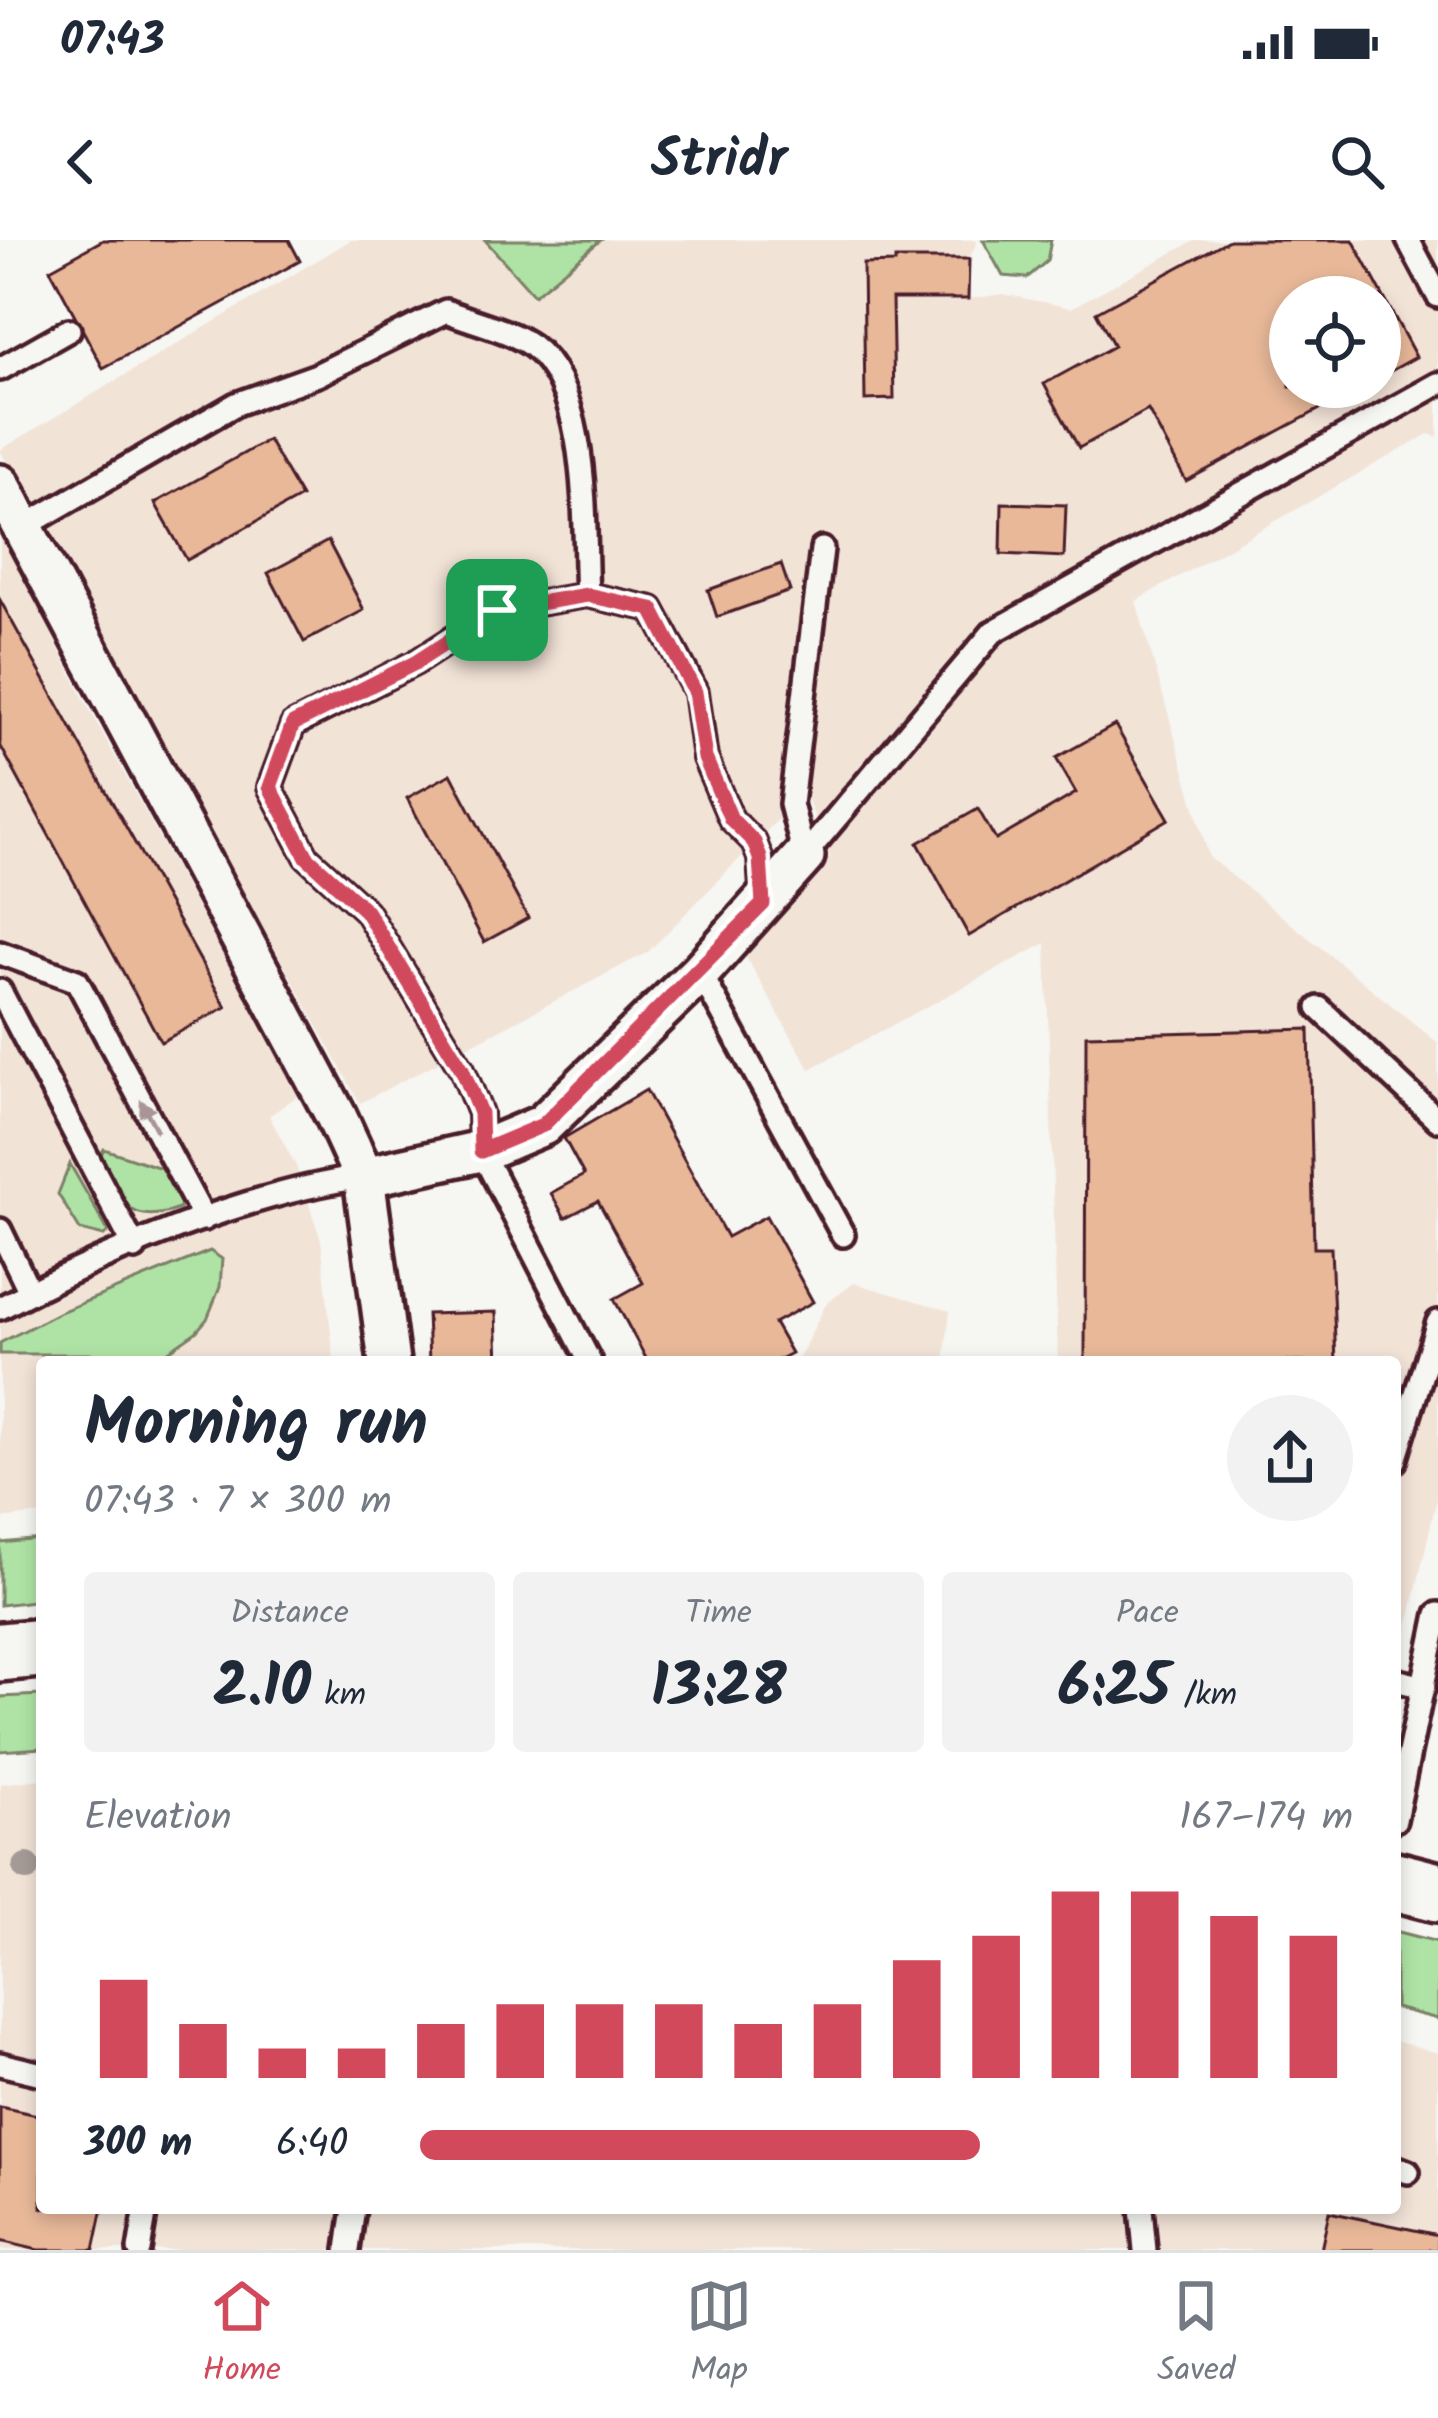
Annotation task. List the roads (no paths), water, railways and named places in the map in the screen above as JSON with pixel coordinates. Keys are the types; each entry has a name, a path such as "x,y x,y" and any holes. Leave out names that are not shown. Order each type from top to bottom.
{"main road":[{"path":"0,1652 36,1649"},
{"path":"1401,1883 1438,1892"}],"street":[{"path":"0,485 336,1116 364,1177 387,1356"},
{"path":"364,1177 481,1151 543,1125 700,972 804,856"}],"lane":[{"path":"1408,240 1438,296"},
{"path":"22,528 236,404 316,375 446,311 532,346 559,381 578,438 587,595"},
{"path":"0,369 69,330"},
{"path":"804,856 993,632 1438,385"},
{"path":"804,856 791,804 822,549"},
{"path":"587,1356 481,1151 480,1113 462,1069 366,911 307,857 270,787 293,724 415,663 497,610 587,595 652,609 695,692 705,758 731,819 754,842 760,858 763,904"},
{"path":"0,953 77,981 204,1219"},
{"path":"700,972 843,1235"},
{"path":"0,992 135,1248"},
{"path":"1319,1008 1438,1120"},
{"path":"0,1308 204,1219 298,1187 364,1177"},
{"path":"0,1229 30,1292"},
{"path":"1401,1442 1438,1322"},
{"path":"1401,1793 1438,1614"},
{"path":"1401,1682 1424,1688"},
{"path":"0,2065 36,2073"},
{"path":"139,2250 145,2214"},
{"path":"348,2250 353,2214"},
{"path":"1142,2214 1145,2250"}]}
